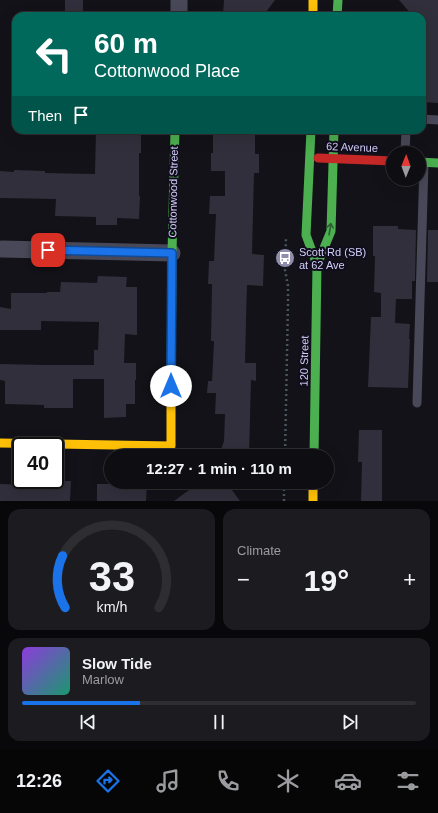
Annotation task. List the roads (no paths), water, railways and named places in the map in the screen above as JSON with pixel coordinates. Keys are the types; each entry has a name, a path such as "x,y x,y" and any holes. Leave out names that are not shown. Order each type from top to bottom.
{"street":[{"path":"179,0 179,12"},
{"path":"313,0 313,12"},
{"path":"337,12 338,0"},
{"name":"Cottonwood Street","path":"0,444 171,446 172,253 175,134"},
{"name":"120 Street","path":"311,134 306,235 317,265 314,449"},
{"name":"120 Street","path":"317,265 331,231 334,134"},
{"name":"62 Avenue","path":"310,158 386,161"},
{"path":"426,162 438,163"},
{"path":"2,248 172,253"},
{"path":"313,501 314,489"}],"lane":[{"path":"426,119 438,120"},
{"path":"405,146 406,134"},
{"path":"418,403 421,186"}],"place":[{"name":"Scott Rd (SB) at 62 Ave","path":"285,258"}]}
